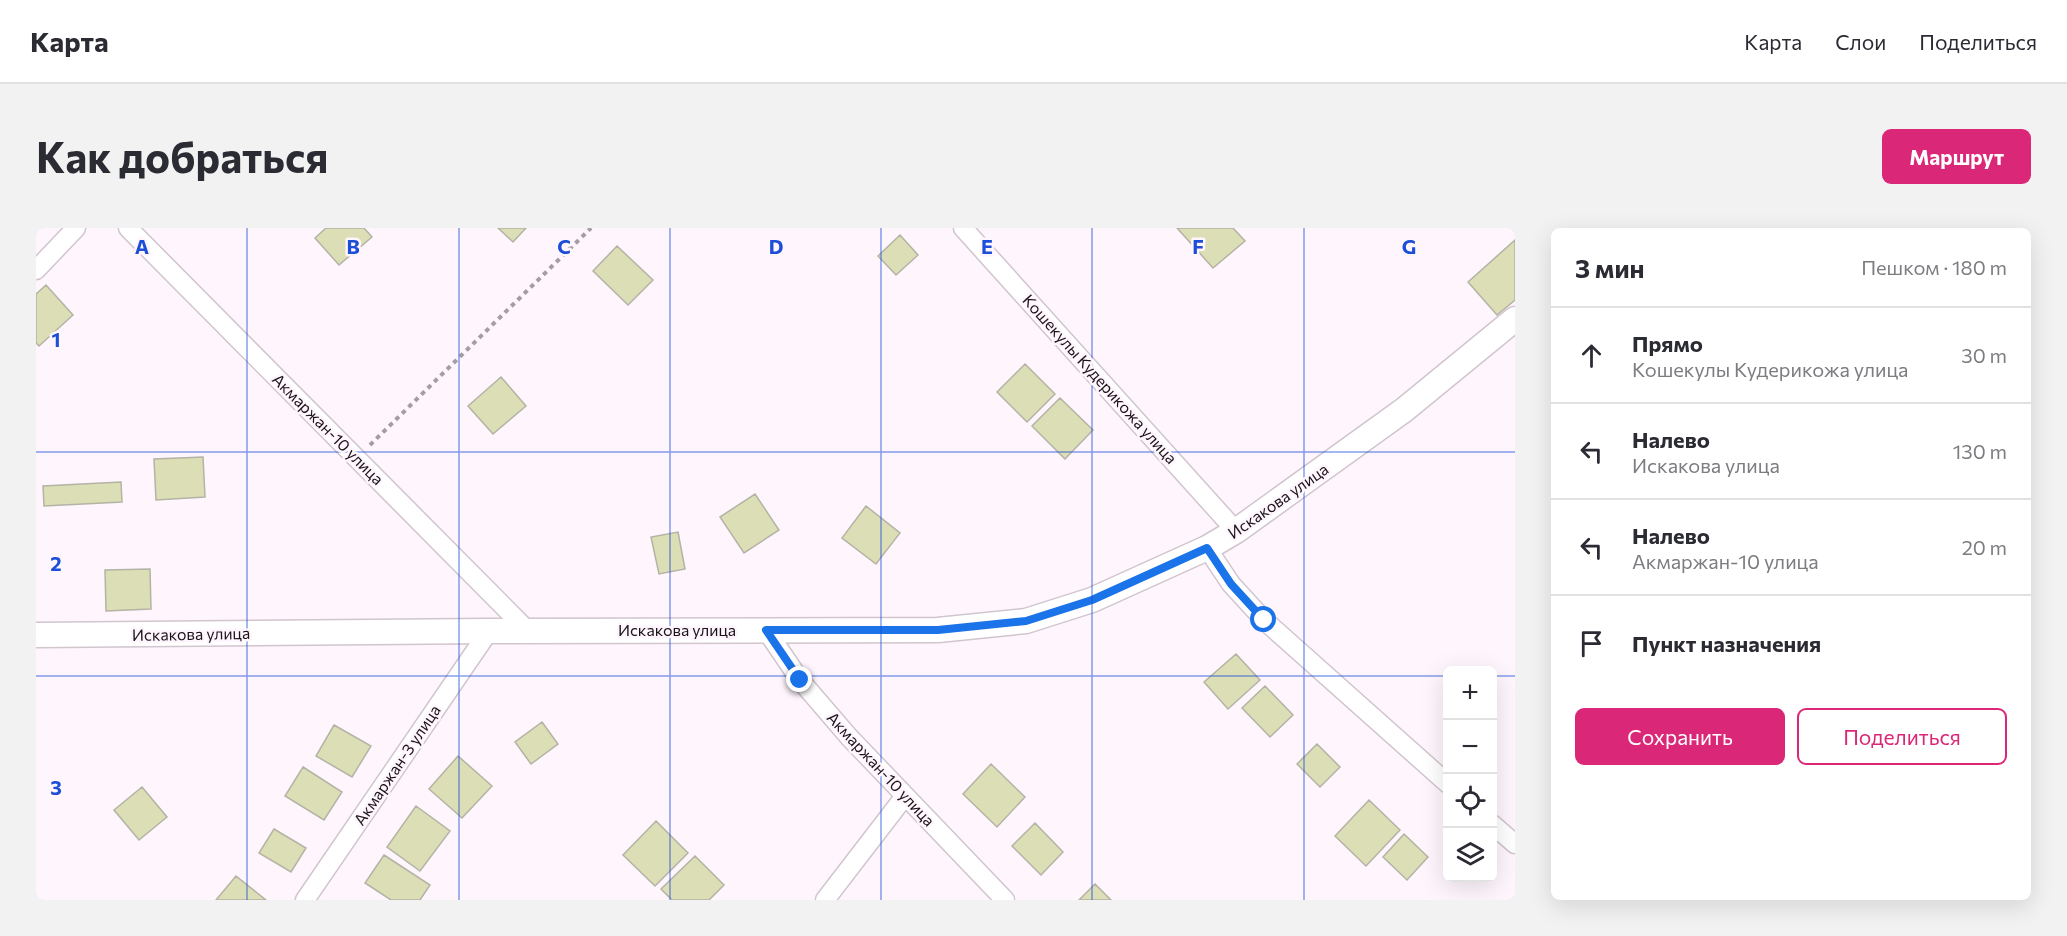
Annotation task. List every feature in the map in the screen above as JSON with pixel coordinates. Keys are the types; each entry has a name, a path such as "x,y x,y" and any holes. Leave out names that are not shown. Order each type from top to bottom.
{"street":[{"path":"36,270 76,228"},
{"name":"Кошекулы Кудерикожа улица","path":"963,228 1236,531"},
{"name":"Акмаржан-10 улица","path":"135,230 528,631"},
{"name":"Искакова улица","path":"36,635 938,630 1026,621 1092,600 1207,548 1236,531 1404,410 1515,319"},
{"path":"1207,548 1231,584 1264,620 1443,780"},
{"name":"Акмаржан-10 улица","path":"766,630 800,680 849,737 1005,900"},
{"name":"Акмаржан-3 улица","path":"304,900 489,631"},
{"path":"825,900 905,796"},
{"path":"1497,828 1515,844"}],"path":[{"path":"357,458 591,228"}],"building":[{"path":"326,228 364,228 372,237 339,265 315,238"},
{"path":"498,228 526,228 513,242"},
{"path":"1177,228 1233,228 1245,241 1213,268"},
{"path":"900,235 918,255 896,275 878,256"},
{"path":"1515,240 1515,300 1497,315 1468,282"},
{"path":"617,246 653,280 628,305 593,271"},
{"path":"46,285 73,315 39,346 36,343 36,294"},
{"path":"1025,364 1055,394 1027,422 997,392"},
{"path":"501,377 526,406 493,434 468,406"},
{"path":"1060,398 1093,430 1065,459 1032,426"},
{"path":"203,457 205,497 156,500 154,459"},
{"path":"121,482 122,502 44,506 43,486"},
{"path":"755,494 779,530 744,553 720,517"},
{"path":"866,506 900,533 876,564 842,538"},
{"path":"678,532 685,569 659,574 651,537"},
{"path":"150,569 151,609 106,611 105,570"},
{"path":"1236,654 1260,680 1228,709 1204,682"},
{"path":"1265,686 1293,715 1270,737 1242,708"},
{"path":"542,722 558,744 531,764 515,742"},
{"path":"334,725 371,746 352,777 316,756"},
{"path":"1317,744 1340,767 1320,787 1297,764"},
{"path":"458,756 492,786 462,818 429,789"},
{"path":"991,764 1025,797 997,827 963,794"},
{"path":"303,767 342,792 324,820 285,796"},
{"path":"142,787 167,817 139,840 114,810"},
{"path":"1369,800 1400,830 1366,866 1335,836"},
{"path":"416,806 450,831 420,871 387,847"},
{"path":"656,821 688,853 655,886 623,855"},
{"path":"1035,823 1063,852 1041,875 1012,846"},
{"path":"274,829 306,848 291,872 259,853"},
{"path":"1404,834 1428,857 1407,880 1383,857"},
{"path":"384,855 430,885 420,900 391,900 365,883"},
{"path":"695,856 724,885 709,900 672,900 661,889"},
{"path":"236,876 266,900 216,900"},
{"path":"1095,884 1111,900 1079,900"}],"route":[{"path":"800,680 766,630 938,630 1026,621 1092,600 1207,548 1231,584 1264,620"}]}
